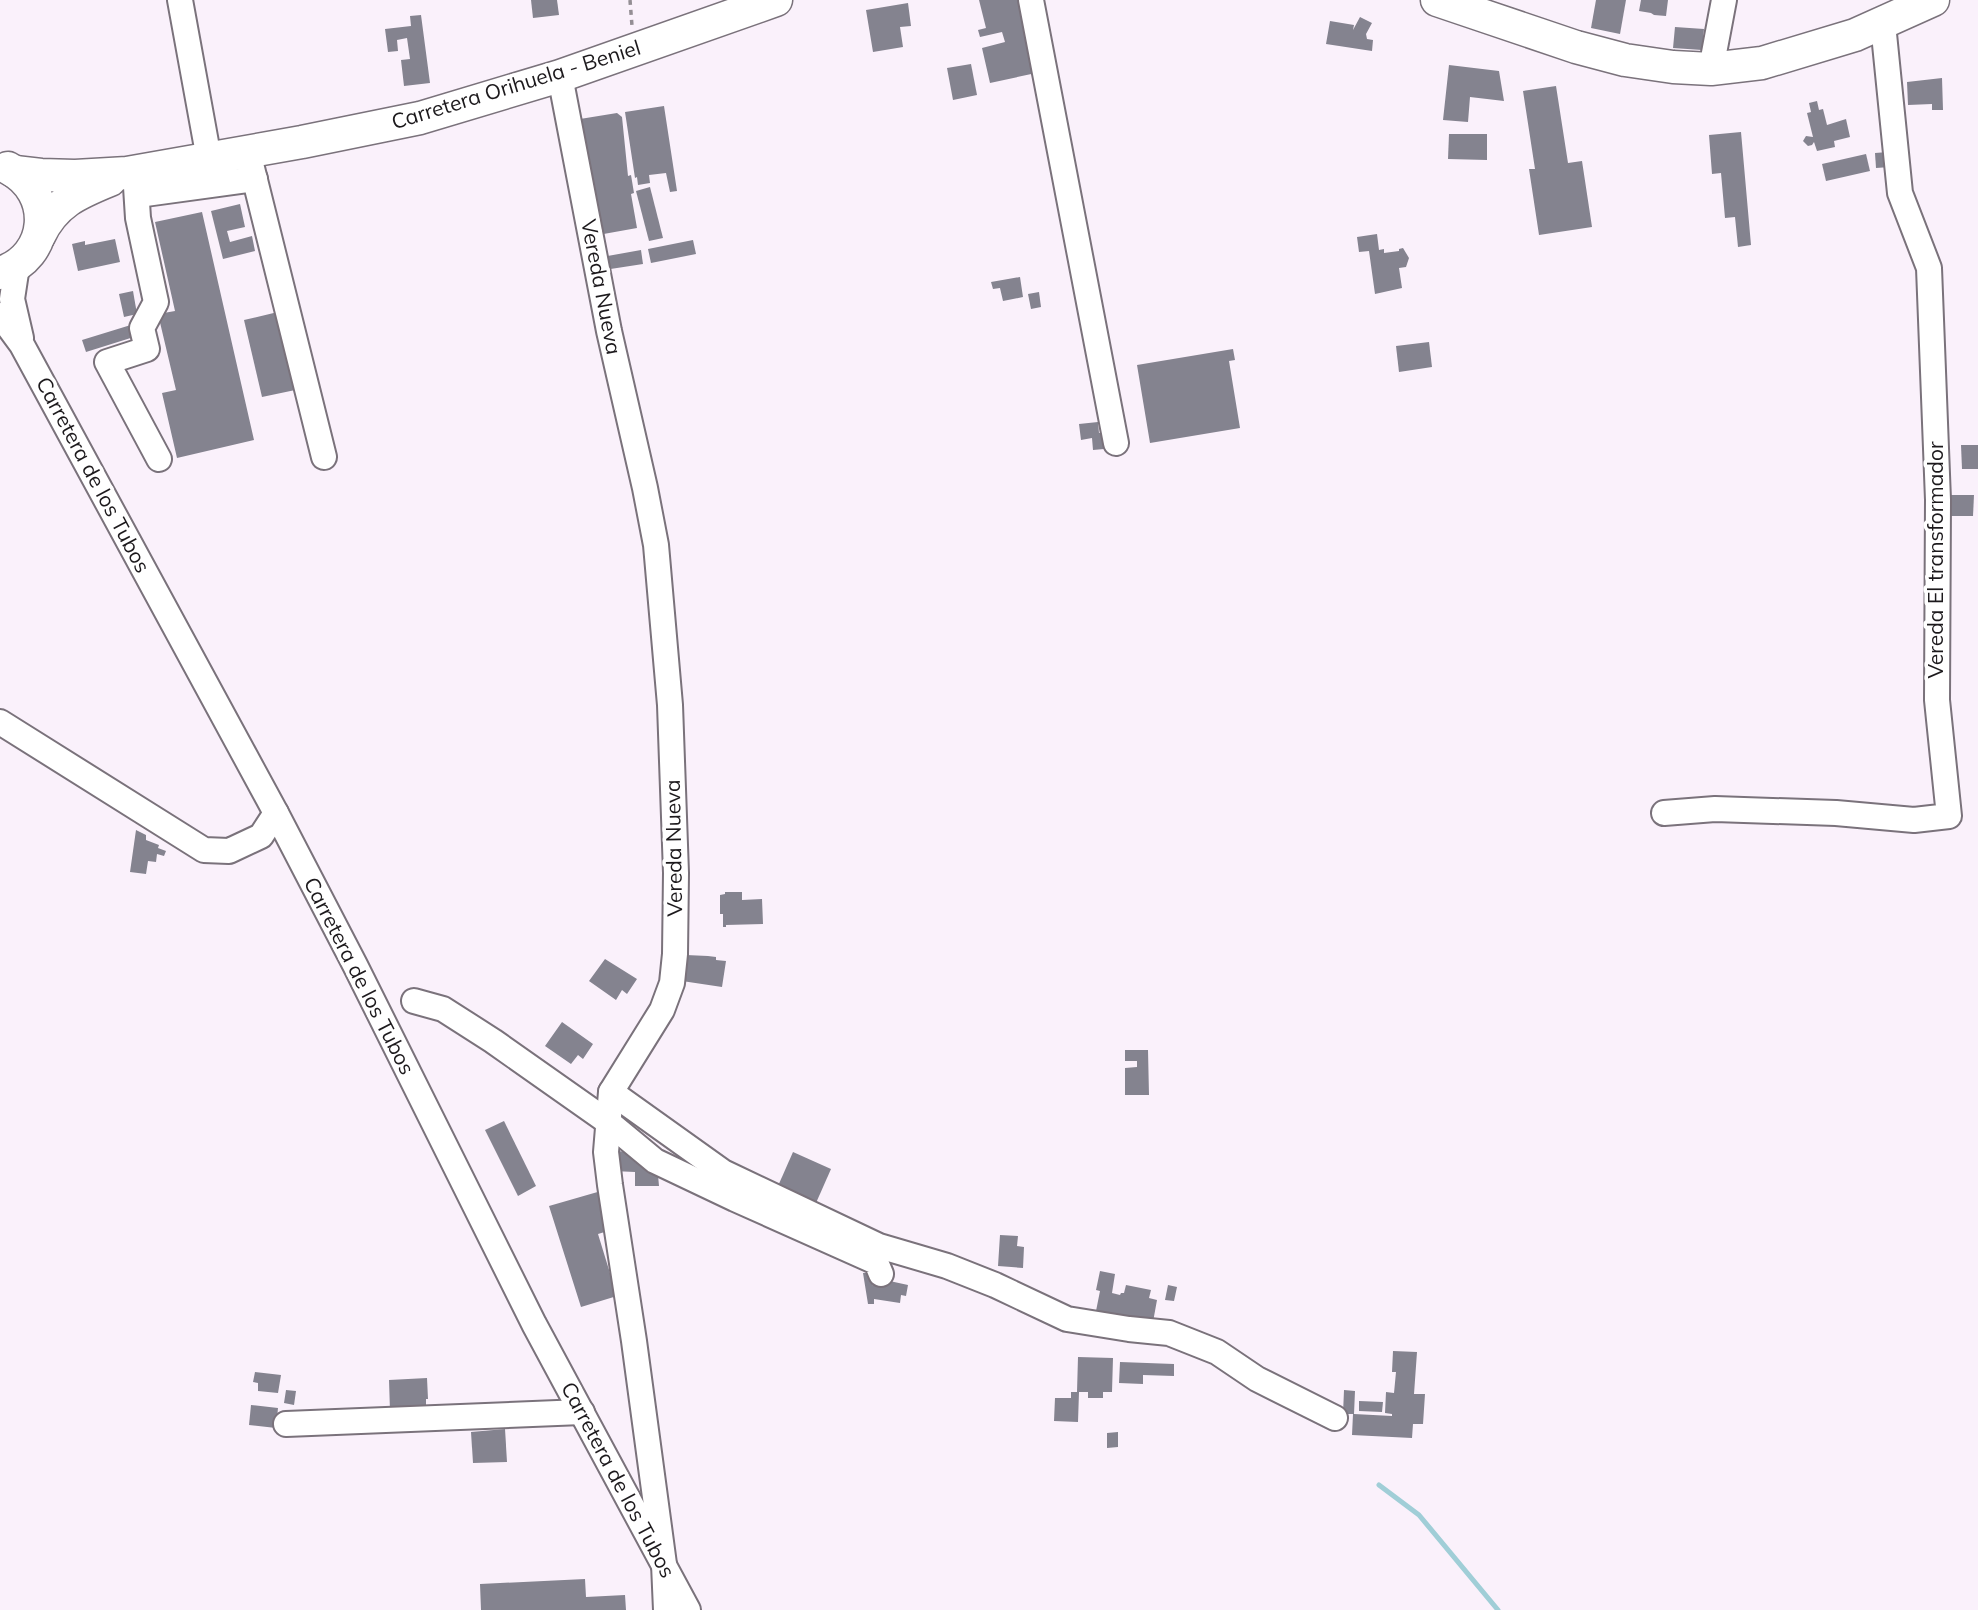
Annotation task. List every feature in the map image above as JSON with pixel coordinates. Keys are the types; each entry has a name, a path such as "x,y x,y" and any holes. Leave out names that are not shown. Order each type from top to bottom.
{"main road":[{"name":"Carretera Orihuela - Beniel","path":"8,270 31,253 54,211 74,197 209,159 252,165 420,118 560,76 776,0"},
{"path":"1437,0 1576,47 1625,60 1711,69 1762,63 1856,35 1933,0"},
{"name":"Carretera Orihuela - Beniel","path":"6,166 41,175 133,180"},
{"path":"6,166 29,184 38,200 42,218 39,236"}],"street":[{"path":"180,0 209,159"},
{"path":"1031,0 1116,443"},
{"path":"1711,69 1724,0"},
{"name":"Vereda El transformador","path":"1664,813 1715,808 1914,820 1949,816 1937,700 1938,500 1929,268 1900,193 1883,24"},
{"name":"Vereda Nueva","path":"560,76 609,331 656,545 671,719 676,873 672,983 662,1010 611,1092 606,1152 664,1564 666,1610"},
{"path":"159,459 107,362 147,349 142,328 156,302 138,218 133,180 252,165 324,457"},
{"name":"Carretera de los Tubos","path":"8,270 23,345"},
{"name":"Carretera de los Tubos","path":"0,316 23,345 276,813 534,1324 688,1610"},
{"path":"0,722 204,850 229,851 261,836 276,813"},
{"path":"414,1001 443,1009 493,1041 608,1122 655,1161 876,1262 881,1274"},
{"path":"611,1092 723,1172 879,1246 947,1266 995,1285 1066,1319 1169,1333 1217,1352 1257,1379 1335,1418"},
{"path":"286,1424 582,1412"}],"building":[{"path":"531,0 557,0 559,15 533,18"},
{"path":"979,0 1020,0 1036,73 990,83 982,48 1005,42 1002,32 980,37 978,30 986,28"},
{"path":"1596,0 1626,0 1620,34 1591,28"},
{"path":"1641,0 1668,0 1666,16 1639,11"},
{"path":"908,3 911,26 900,27 903,47 873,52 866,10"},
{"path":"421,15 430,83 404,86 401,60 410,59 407,38 397,40 398,51 388,52 385,29 411,26 410,16"},
{"path":"1360,17 1372,23 1366,34 1367,39 1373,40 1372,51 1326,44 1330,21 1354,25 1353,30"},
{"path":"1675,27 1704,29 1702,50 1673,48"},
{"path":"971,64 977,95 953,100 947,68"},
{"path":"1449,65 1499,71 1504,101 1470,97 1468,122 1443,120"},
{"path":"1942,78 1943,110 1932,110 1932,104 1908,105 1907,82"},
{"path":"1556,86 1568,163 1582,161 1592,227 1539,235 1529,169 1535,169 1523,91"},
{"path":"1817,101 1819,110 1823,109 1827,125 1846,119 1850,137 1834,141 1835,147 1817,151 1814,142 1808,146 1803,141 1806,136 1813,137 1807,113 1811,112 1809,103"},
{"path":"664,106 677,191 670,192 666,173 649,175 650,183 638,185 625,112"},
{"path":"617,113 622,117 637,228 598,235 580,119"},
{"path":"1741,132 1751,245 1738,247 1735,217 1725,218 1721,173 1712,174 1709,135"},
{"path":"1449,134 1487,134 1487,160 1448,159"},
{"path":"1888,152 1890,167 1876,168 1875,153"},
{"path":"1866,154 1870,171 1826,181 1822,164"},
{"path":"650,187 663,238 649,241 636,191"},
{"path":"240,204 245,227 227,231 230,242 252,236 255,251 223,259 211,211"},
{"path":"202,212 254,440 177,458 162,393 176,390 158,314 175,311 155,222"},
{"path":"1377,234 1379,250 1384,249 1384,253 1403,248 1409,258 1406,267 1399,268 1402,288 1375,294 1369,251 1359,252 1357,237"},
{"path":"115,239 120,262 78,271 72,244 85,241 85,245"},
{"path":"693,240 696,254 651,263 648,249"},
{"path":"641,250 643,264 604,270 602,257"},
{"path":"1020,277 1023,297 1003,301 1000,288 993,289 991,282"},
{"path":"133,291 137,314 124,317 119,294"},
{"path":"1039,292 1041,307 1031,309 1028,294"},
{"path":"282,311 300,389 262,397 244,320"},
{"path":"134,324 137,336 86,352 82,340"},
{"path":"1429,342 1432,367 1399,372 1396,346"},
{"path":"1233,349 1235,360 1229,361 1240,428 1150,443 1137,365"},
{"path":"1098,422 1099,433 1103,433 1104,449 1093,450 1092,438 1081,440 1079,424"},
{"path":"1961,445 1978,445 1978,469 1962,469"},
{"path":"1950,495 1974,495 1973,516 1950,516"},
{"path":"136,830 146,835 146,840 166,851 164,856 157,854 156,862 148,861 146,874 130,872"},
{"path":"725,892 742,892 742,900 762,899 763,924 723,927 720,895"},
{"path":"686,955 716,957 716,960 726,961 722,987 682,981"},
{"path":"605,959 637,979 627,994 622,990 616,1000 589,981"},
{"path":"562,1022 593,1044 583,1059 578,1055 571,1064 545,1046"},
{"path":"1125,1050 1148,1050 1149,1095 1125,1095 1125,1068 1137,1067 1137,1061 1125,1061"},
{"path":"504,1121 536,1186 518,1196 485,1130"},
{"path":"613,1151 635,1152 635,1162 654,1169 654,1175 658,1175 659,1186 635,1186 635,1172 613,1171"},
{"path":"793,1152 831,1169 816,1203 778,1186"},
{"path":"601,1191 608,1231 598,1234 617,1296 581,1307 549,1206"},
{"path":"1000,1235 1018,1236 1017,1246 1024,1247 1023,1268 998,1266"},
{"path":"1100,1271 1115,1274 1112,1293 1124,1293 1126,1285 1151,1290 1149,1298 1157,1300 1153,1322 1096,1311"},
{"path":"872,1272 872,1285 884,1287 885,1280 908,1285 906,1296 901,1295 900,1303 874,1299 874,1304 868,1304 863,1273"},
{"path":"1168,1285 1177,1287 1174,1301 1165,1300"},
{"path":"1393,1351 1417,1352 1414,1394 1425,1394 1423,1424 1413,1424 1412,1438 1352,1435 1353,1414 1343,1414 1344,1390 1355,1391 1354,1414 1392,1416 1385,1413 1386,1392 1394,1393 1396,1372 1392,1372"},
{"path":"1078,1357 1113,1358 1112,1392 1103,1392 1103,1398 1088,1398 1088,1392 1079,1392 1078,1422 1054,1421 1055,1398 1071,1398 1071,1392 1077,1392"},
{"path":"1120,1362 1174,1364 1174,1376 1143,1375 1143,1384 1119,1383"},
{"path":"255,1372 281,1375 278,1393 258,1391 258,1383 253,1382"},
{"path":"427,1378 426,1410 390,1411 389,1380"},
{"path":"286,1390 296,1391 294,1405 284,1403"},
{"path":"1359,1401 1383,1402 1382,1412 1359,1411"},
{"path":"251,1405 278,1408 276,1428 249,1425"},
{"path":"505,1429 507,1462 473,1463 471,1432"},
{"path":"1118,1432 1118,1447 1107,1448 1107,1433"},
{"path":"585,1579 586,1597 625,1595 626,1610 481,1610 480,1584"}],"waterway":[{"path":"1379,1485 1419,1515 1498,1610"}]}
